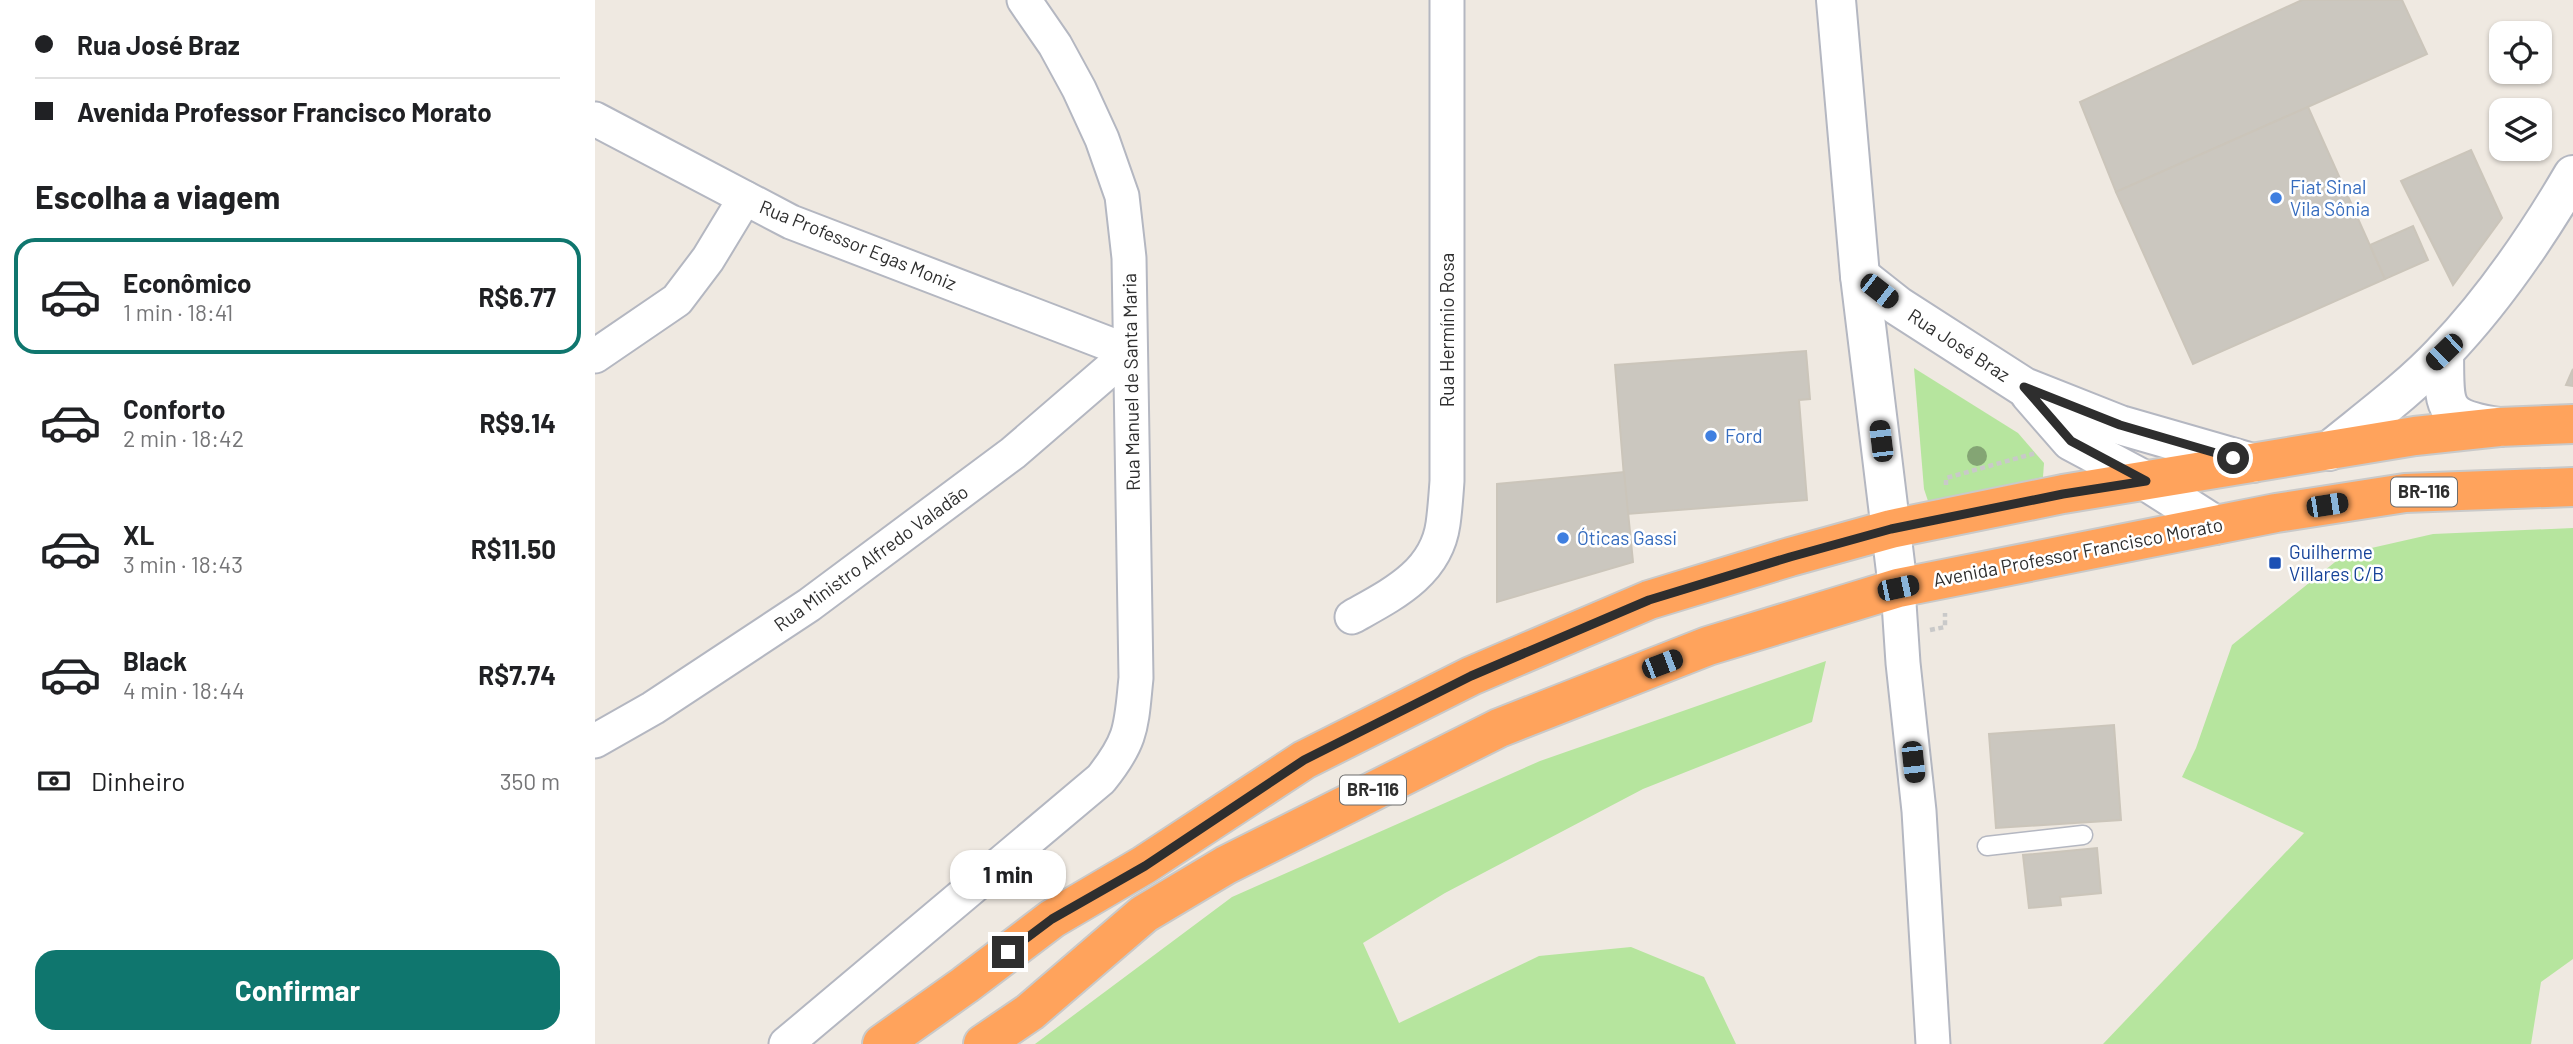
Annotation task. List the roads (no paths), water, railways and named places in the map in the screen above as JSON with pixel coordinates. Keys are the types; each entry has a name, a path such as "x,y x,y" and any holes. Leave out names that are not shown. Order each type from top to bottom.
{"highway":[{"path":"882,1044 1052,919 1145,866 1304,760 1471,676 1649,600 1891,529 2063,494 2414,436 2499,427 2573,424"},
{"name":"Avenida Professor Francisco Morato","path":"983,1044 1030,1012 1144,914 1226,865 1499,727 1708,646 1898,588 2276,513 2405,493 2573,487"}],"main road":[{"path":"1836,0 1860,276 1898,588"},
{"path":"2329,451 2444,352 2496,291 2545,222 2573,175"},
{"name":"Rua José Braz","path":"1860,276 1898,306 2024,387 2120,425 2252,463"},
{"path":"2444,352 2445,396 2449,409 2473,423 2499,427"},
{"name":"Rua José Braz","path":"2024,387 2071,441 2146,481 2215,525"}],"street":[{"name":"Rua Manuel de Santa Maria","path":"786,1044 1101,779 1120,756 1131,731 1136,678 1129,258 1122,196 1102,139 1079,89 1055,45 1024,0"},
{"name":"Rua Hermínio Rosa","path":"1352,617 1400,590 1421,572 1433,556 1443,527 1447,481 1444,3"},
{"name":"Rua Professor Egas Moniz","path":"595,119 791,222 1130,352"},
{"path":"595,356 677,300 708,260 745,198"},
{"name":"Rua Ministro Alfredo Valadão","path":"595,741 653,708 809,605 1013,453 1130,352"},
{"path":"1898,588 1919,811 1934,1044"}],"lane":[{"path":"1987,846 2083,835"}],"place":[{"name":"Fiat Sinal Vila Sônia","path":"2276,198"},
{"name":"Ford","path":"1711,436"},
{"name":"Óticas Gassi","path":"1563,538"},
{"name":"Guilherme Villares C/B","path":"2275,563"}]}
